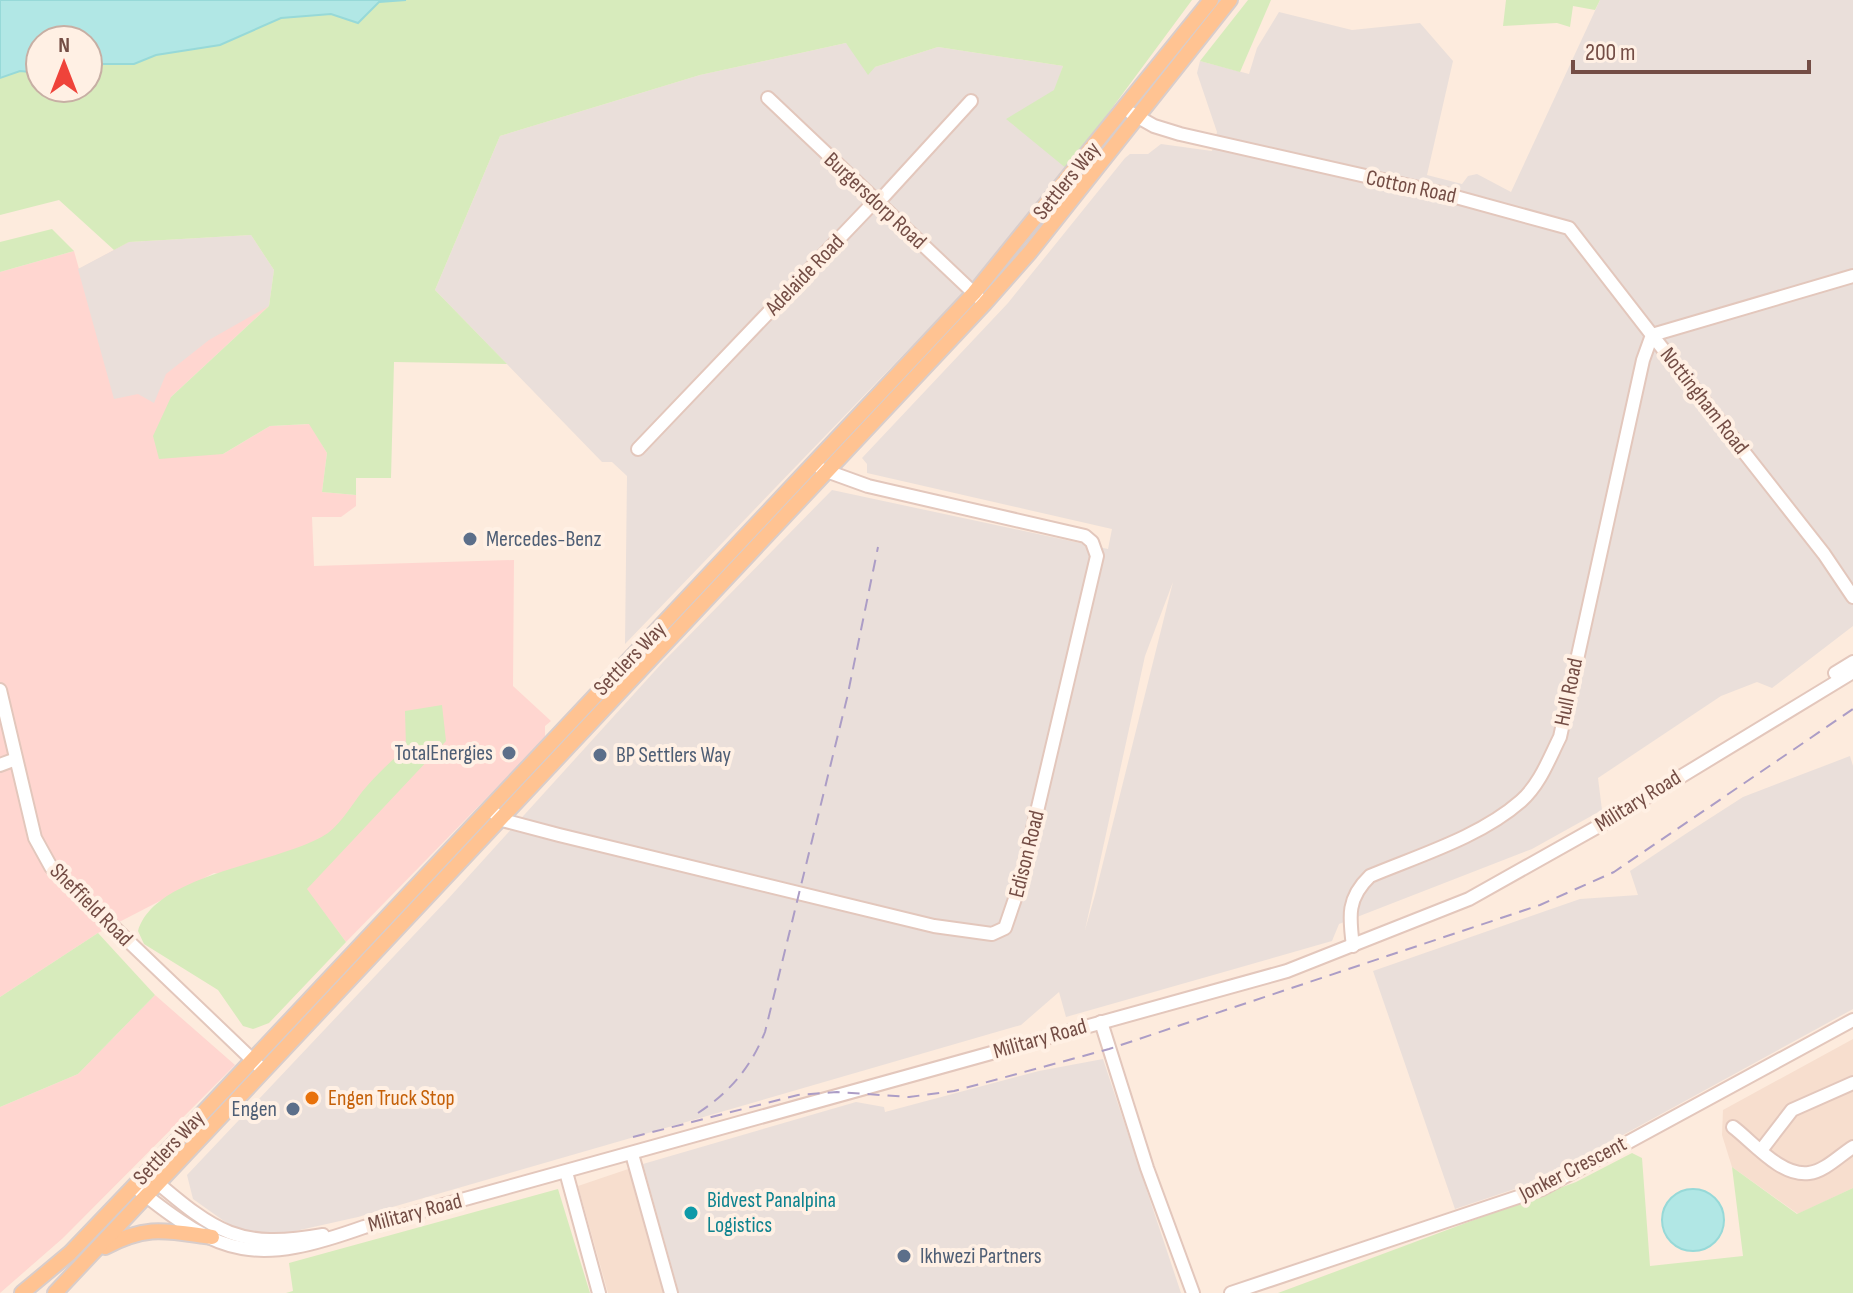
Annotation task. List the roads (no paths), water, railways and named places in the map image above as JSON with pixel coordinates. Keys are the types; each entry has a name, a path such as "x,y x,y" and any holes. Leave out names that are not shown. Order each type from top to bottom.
{"main road":[{"name":"Settlers Way","path":"1131,113 1211,0"},
{"name":"Settlers Way","path":"55,1293 827,473 1230,0"},
{"name":"Settlers Way","path":"22,1293 70,1253 813,463 979,298"},
{"path":"95,1253 130,1235 148,1230 184,1230 212,1237"}],"street":[{"name":"Burgersdorp Road","path":"768,98 979,298"},
{"name":"Adelaide Road","path":"638,449 875,201 884,196 971,101"},
{"name":"Cotton Road","path":"1131,113 1180,134 1445,194 1569,228 1652,335"},
{"name":"Nottingham Road","path":"1853,276 1652,335 1824,554 1853,597"},
{"name":"Hull Road","path":"1353,946 1351,902 1356,890 1370,876 1482,827 1522,800 1542,775 1560,737 1643,360 1652,335"},
{"name":"Edison Road","path":"489,808 502,820 934,926 992,934 1005,928 1020,884 1078,648 1097,556 1094,545 1085,536 868,486 827,473 813,463"},
{"name":"Military Road","path":"1700,763 1706,754 1853,662"},
{"name":"Military Road","path":"134,1186 186,1224 212,1237 251,1252 279,1252 319,1244 346,1233 1287,971 1469,899 1584,835 1853,672"},
{"name":"Sheffield Road","path":"0,690 35,838 51,867 264,1071"},
{"path":"0,765 16,759"},
{"name":"Jonker Crescent","path":"1231,1293 1542,1189 1853,1020"},
{"path":"1101,1022 1132,1124 1193,1293"},
{"path":"1762,1149 1792,1110 1853,1083"},
{"path":"1733,1127 1781,1165 1807,1173 1853,1147"},
{"path":"632,1154 671,1293"},
{"path":"566,1172 599,1293"},
{"name":"Military Road","path":"146,1173 210,1223 240,1238 289,1241 346,1233"}],"water":[{"path":"0,0 406,0 379,2 358,23 331,14 281,18 220,45 156,55 134,64 104,64 104,24 24,24 24,71 0,78"},
{"path":"1687,1189 1699,1189 1715,1198 1722,1208 1722,1232 1715,1242 1699,1251 1687,1251 1667,1237 1662,1226 1662,1214 1676,1194"}],"railway":[{"path":"698,1113 738,1078 765,1032 847,698 878,547"},
{"path":"633,1137 798,1095 837,1092 909,1097 954,1091 1109,1049 1540,905 1614,872 1853,709"}],"place":[{"name":"Mercedes-Benz","path":"470,539"},
{"name":"TotalEnergies","path":"509,753"},
{"name":"BP Settlers Way","path":"600,755"},
{"name":"Engen Truck Stop","path":"312,1098"},
{"name":"Engen","path":"293,1109"},
{"name":"Bidvest Panalpina Logistics","path":"691,1213"},
{"name":"Ikhwezi Partners","path":"904,1256"}]}
